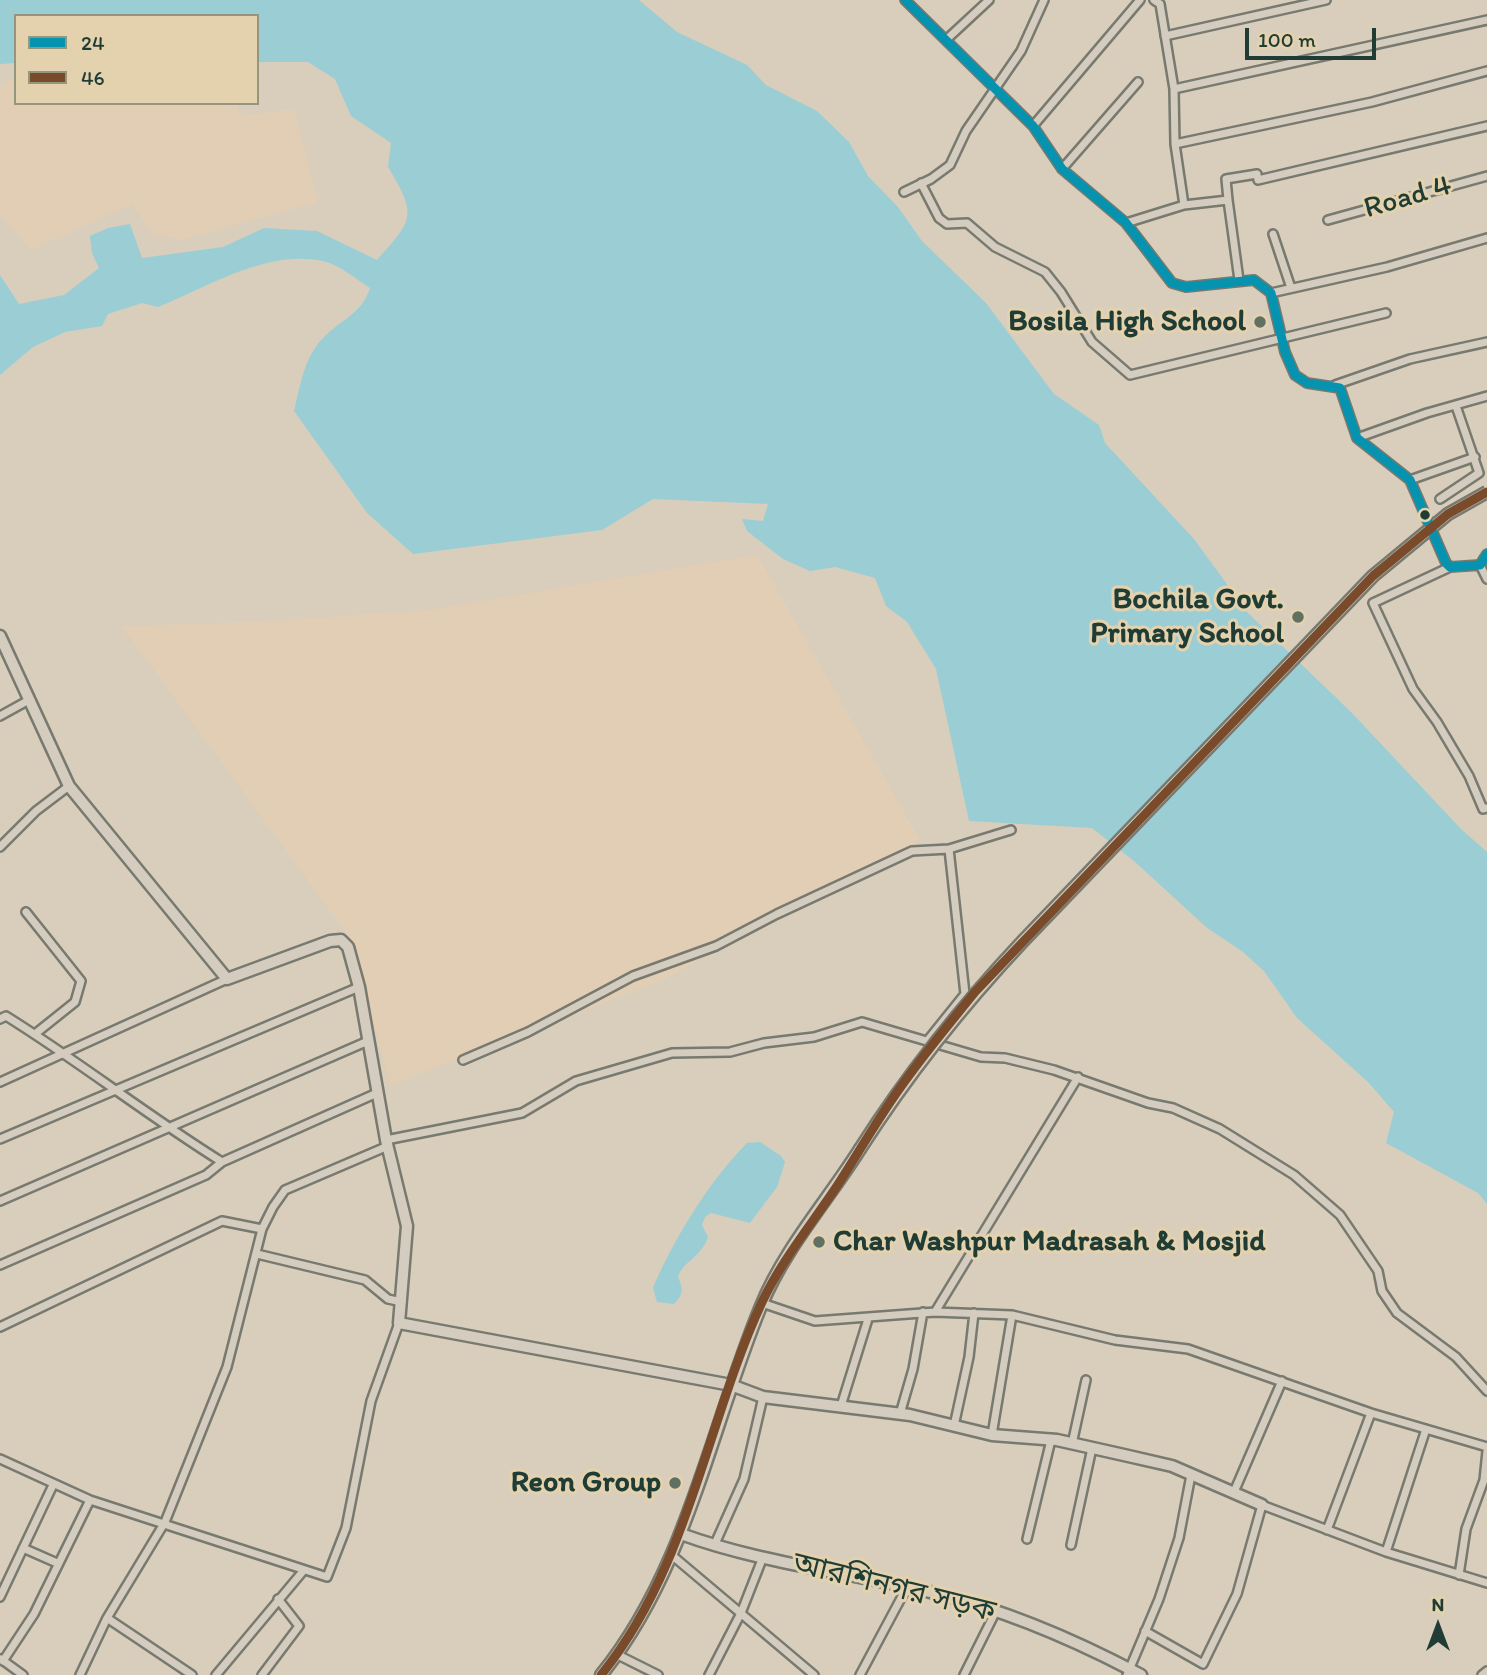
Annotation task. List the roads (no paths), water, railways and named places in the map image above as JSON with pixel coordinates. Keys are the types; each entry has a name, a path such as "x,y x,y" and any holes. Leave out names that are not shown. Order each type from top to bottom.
{"street":[{"path":"905,0 1033,126 1062,169 1125,223 1172,283 1178,286 1254,280 1271,293 1282,341 1295,375 1307,383 1335,385 1410,359 1487,342"},
{"path":"947,39 989,0"},
{"path":"904,192 950,165 967,131 1021,51 1044,0"},
{"path":"1033,126 1140,0"},
{"path":"1154,0 1160,4 1174,89 1175,144 1184,205"},
{"path":"1165,36 1326,0"},
{"path":"1174,89 1487,20"},
{"path":"1175,144 1372,102 1487,71"},
{"path":"1062,169 1138,82"},
{"path":"1239,280 1226,179 1257,174 1258,180 1487,126"},
{"name":"Road 4","path":"1328,220 1487,176"},
{"path":"922,183 939,218 947,224 967,223 995,247 1045,272 1061,292 1092,342 1130,375 1282,341 1385,313"},
{"path":"1125,223 1184,205 1228,200"},
{"path":"1273,234 1291,288"},
{"path":"1271,293 1387,267 1487,238"},
{"path":"1335,385 1344,394 1357,438 1410,480 1450,567"},
{"path":"1357,438 1427,413 1487,396"},
{"path":"1457,406 1479,473"},
{"path":"1410,480 1475,457"},
{"path":"1440,499 1487,470"},
{"path":"601,1675 617,1654 681,1534 731,1385 762,1303 784,1262 934,1043 975,992 1373,576 1448,514 1487,492"},
{"path":"1480,565 1487,554"},
{"path":"1480,565 1450,567 1373,603 1413,690 1437,722 1469,776 1483,809 1487,808"},
{"path":"1480,565 1487,579"},
{"path":"0,636 69,786 227,979"},
{"path":"0,716 29,700"},
{"path":"0,847 36,811 69,786"},
{"path":"463,1060 528,1032 633,975 716,946 777,914 912,851 949,849 1011,830"},
{"path":"928,1040 965,994 949,849"},
{"path":"26,912 81,981 75,1002 35,1034"},
{"path":"0,1082 227,979 341,940 348,947 359,987 387,1143 407,1226 399,1323 372,1401 346,1528 327,1577 165,1522 90,1500 1,1462"},
{"path":"0,1139 119,1091 359,987"},
{"path":"0,1019 6,1016 66,1053 167,1128 222,1162"},
{"path":"80,1675 107,1618 165,1522 227,1367 262,1229 285,1190 387,1143 522,1113 576,1081 672,1053 730,1052 764,1043 814,1037 862,1023 981,1057 1005,1058 1078,1077 1148,1103 1173,1108 1220,1129 1294,1175 1340,1215 1378,1271 1382,1291 1397,1313 1456,1357 1487,1391"},
{"path":"0,1201 368,1041"},
{"path":"935,1312 1078,1077"},
{"path":"0,1265 206,1175 222,1162 377,1093"},
{"path":"0,1327 222,1221 262,1229"},
{"path":"257,1254 365,1280 388,1298 402,1302"},
{"path":"762,1303 815,1321 868,1319 923,1312 1012,1315 1105,1338 1188,1349 1371,1413 1487,1449 1484,1480 1466,1529 1459,1575"},
{"path":"900,1414 913,1368 923,1312"},
{"path":"954,1426 969,1357 974,1313"},
{"path":"992,1434 1012,1315"},
{"path":"841,1406 868,1319"},
{"path":"399,1323 731,1385 763,1397 900,1414 992,1434 1072,1444 1172,1466 1262,1505 1386,1552 1487,1583"},
{"path":"1072,1444 1086,1380"},
{"path":"1234,1492 1282,1381"},
{"path":"714,1546 744,1479 763,1397"},
{"path":"1327,1530 1371,1413"},
{"path":"1386,1552 1426,1429"},
{"path":"1027,1539 1051,1440"},
{"path":"1071,1545 1091,1448"},
{"path":"1129,1672 1159,1599 1179,1538 1191,1475"},
{"path":"0,1597 52,1485"},
{"path":"23,1675 2,1659 34,1614 90,1500"},
{"path":"1144,1631 1203,1664 1237,1594 1262,1505"},
{"name":"আরশিনগর সড়ক","path":"681,1534 714,1546 763,1558 907,1587 995,1613 1062,1637 1129,1672 1141,1675"},
{"path":"23,1548 57,1563"},
{"path":"674,1557 814,1675"},
{"path":"709,1675 741,1613 763,1558"},
{"path":"216,1675 304,1570"},
{"path":"860,1675 907,1587"},
{"path":"262,1675 299,1626 278,1599"},
{"path":"964,1675 995,1613"},
{"path":"107,1618 192,1675"},
{"path":"617,1654 658,1675"},
{"path":"1482,1675 1487,1671"}],"water":[{"path":"0,0 639,0 677,32 747,65 766,85 817,111 849,142 868,176 898,207 922,241 986,303 1054,394 1099,425 1105,443 1194,539 1248,613 1351,712 1461,829 1487,852 1487,1204 1478,1193 1386,1143 1394,1112 1369,1083 1297,1018 1264,971 1243,952 1206,927 1134,861 1092,828 969,821 936,669 907,622 886,606 875,578 835,567 810,571 783,559 747,531 742,519 763,521 768,504 653,499 602,530 413,554 367,513 294,411 304,370 315,348 330,331 360,306 370,288 341,268 323,261 280,260 259,265 217,280 158,307 142,303 108,314 102,326 65,332 33,347 0,375 0,275 19,304 64,295 99,268 92,253 90,236 108,228 130,224 142,258 223,247 264,228 317,231 377,260 404,225 407,207 388,167 391,143 351,116 335,79 308,62 259,62 259,14 14,14 14,63 0,64"},
{"path":"760,1142 781,1156 785,1162 777,1187 750,1223 711,1213 705,1217 702,1225 708,1237 701,1250 680,1272 680,1297 674,1304 657,1302 653,1288 694,1211 747,1143"}],"place":[{"name":"Bosila High School","path":"1260,322"},
{"name":"Bochila Govt. Primary School","path":"1298,617"},
{"name":"Char Washpur Madrasah & Mosjid","path":"819,1242"},
{"name":"Reon Group","path":"675,1483"}]}
